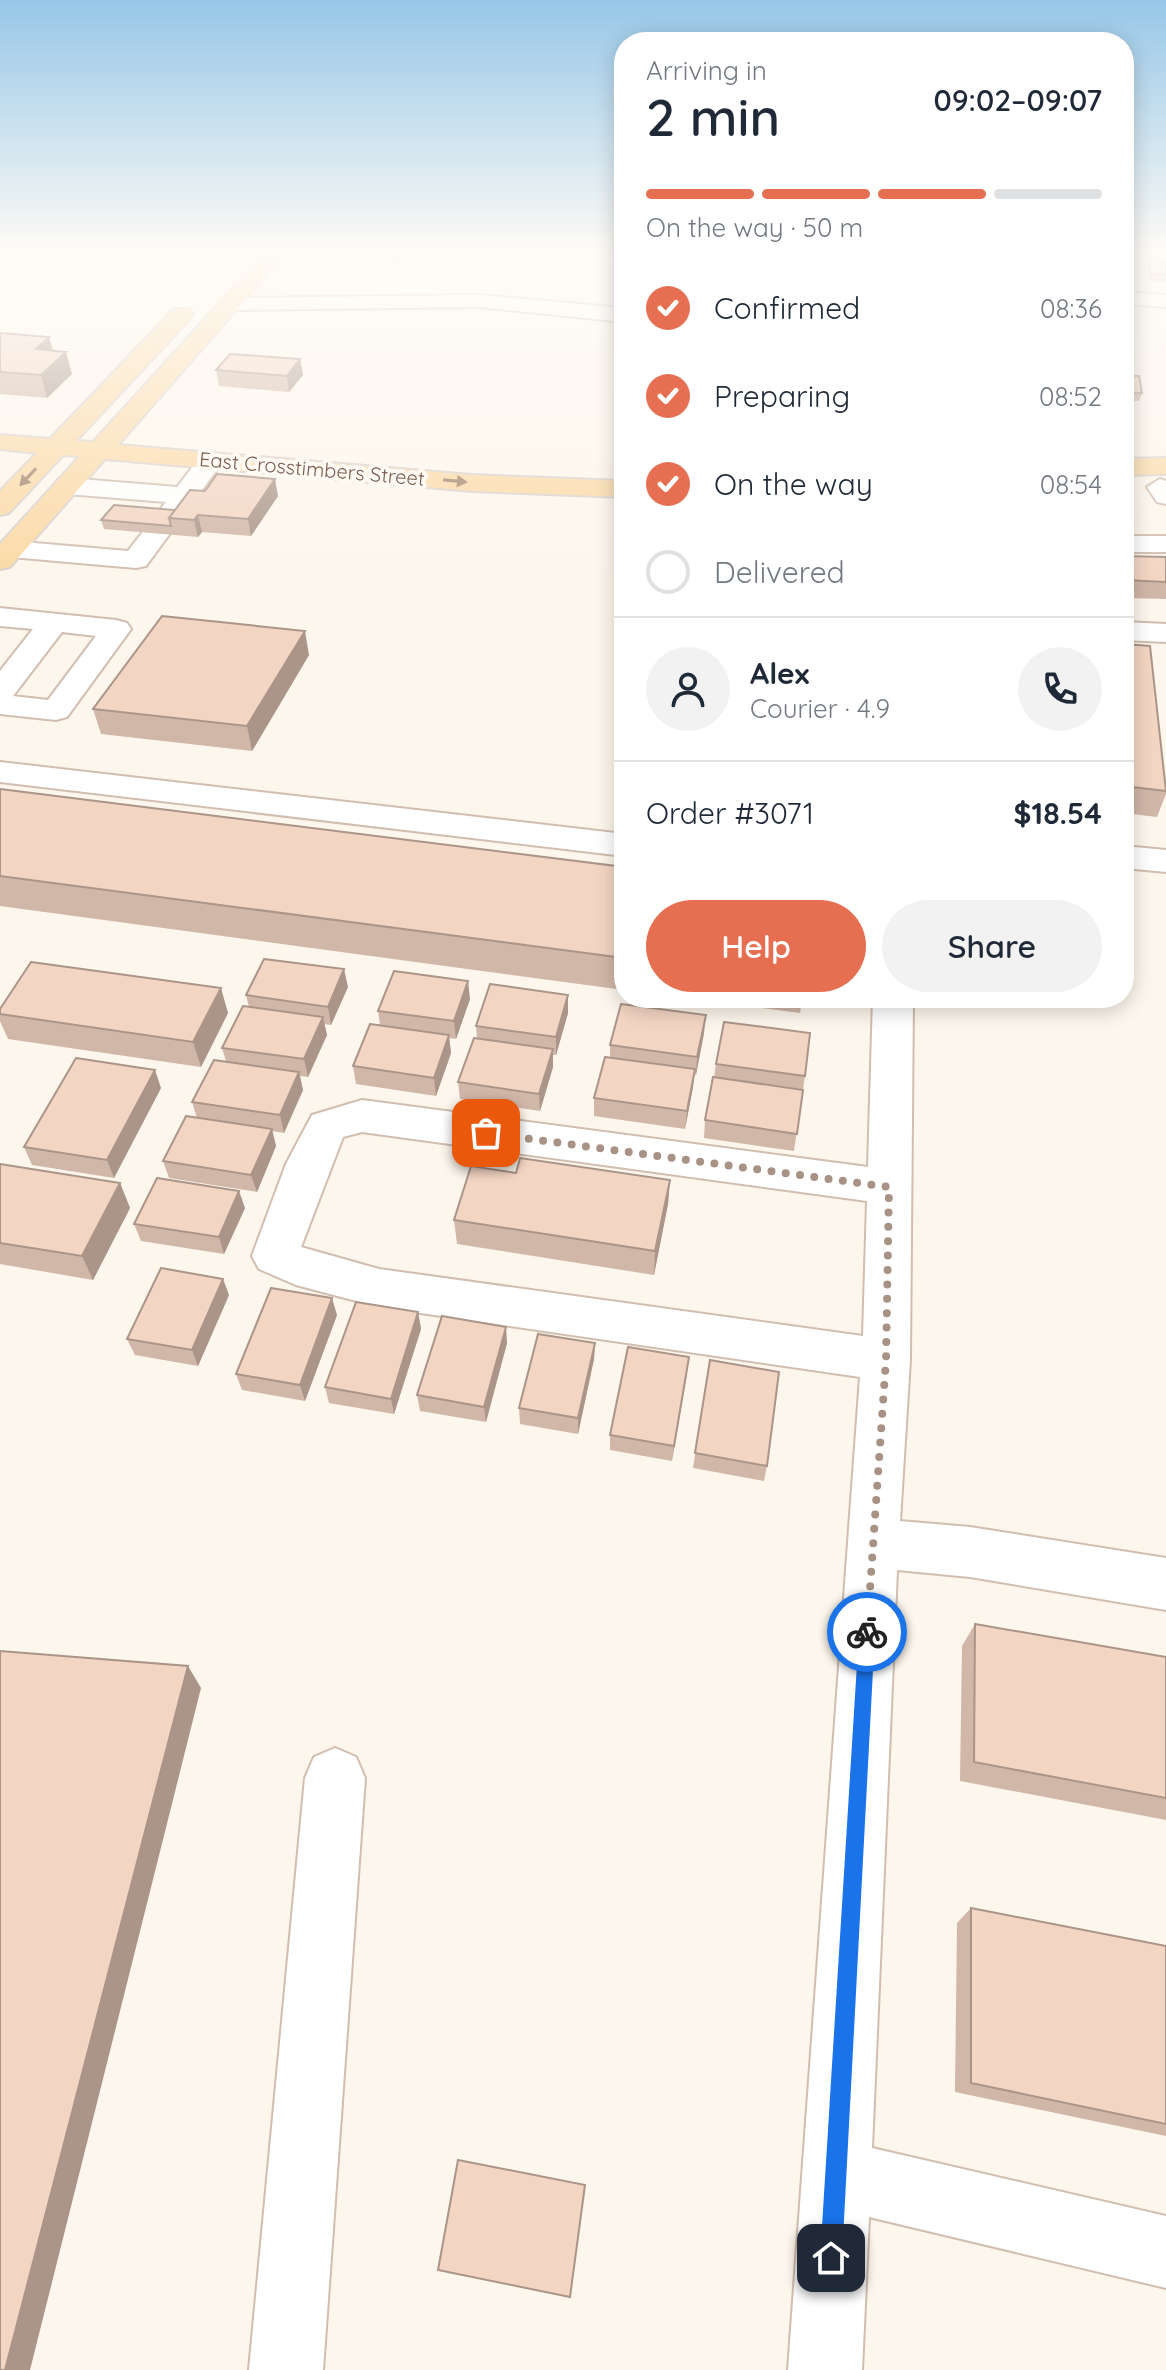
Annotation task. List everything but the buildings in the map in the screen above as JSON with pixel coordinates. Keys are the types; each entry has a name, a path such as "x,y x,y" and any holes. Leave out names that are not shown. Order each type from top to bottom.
{"main road":[{"path":"0,507 134,365"},
{"path":"5,555 176,365"},
{"name":"East Crosstimbers Street","path":"0,419 475,458"},
{"name":"East Crosstimbers Street","path":"0,442 472,483 614,489"},
{"path":"553,461 596,463 581,488"},
{"path":"1134,471 1164,484"},
{"path":"1134,486 1164,484"}],"street":[{"path":"5,555 82,544 105,557 136,560 211,460"},
{"path":"67,486 184,496"},
{"path":"124,519 125,491"},
{"path":"105,557 124,519 154,493"},
{"path":"1134,544 1166,544"},
{"path":"0,617 129,626 56,710 0,704"},
{"path":"0,691 54,623"},
{"path":"1134,631 1166,633"},
{"path":"0,772 614,844"},
{"path":"1134,858 1166,861"},
{"path":"825,2370 872,1543 886,1360 893,1008"},
{"path":"886,1360 379,1288 312,1272 275,1256 308,1164 327,1126 362,1116 889,1187"},
{"path":"872,1543 970,1552 1166,1584"},
{"path":"286,2370 335,1778"},
{"path":"835,2174 1166,2252"}],"way so far":[{"path":"486,1133 889,1187 886,1360 867,1632"}],"route":[{"path":"831,2258 867,1632"}]}
